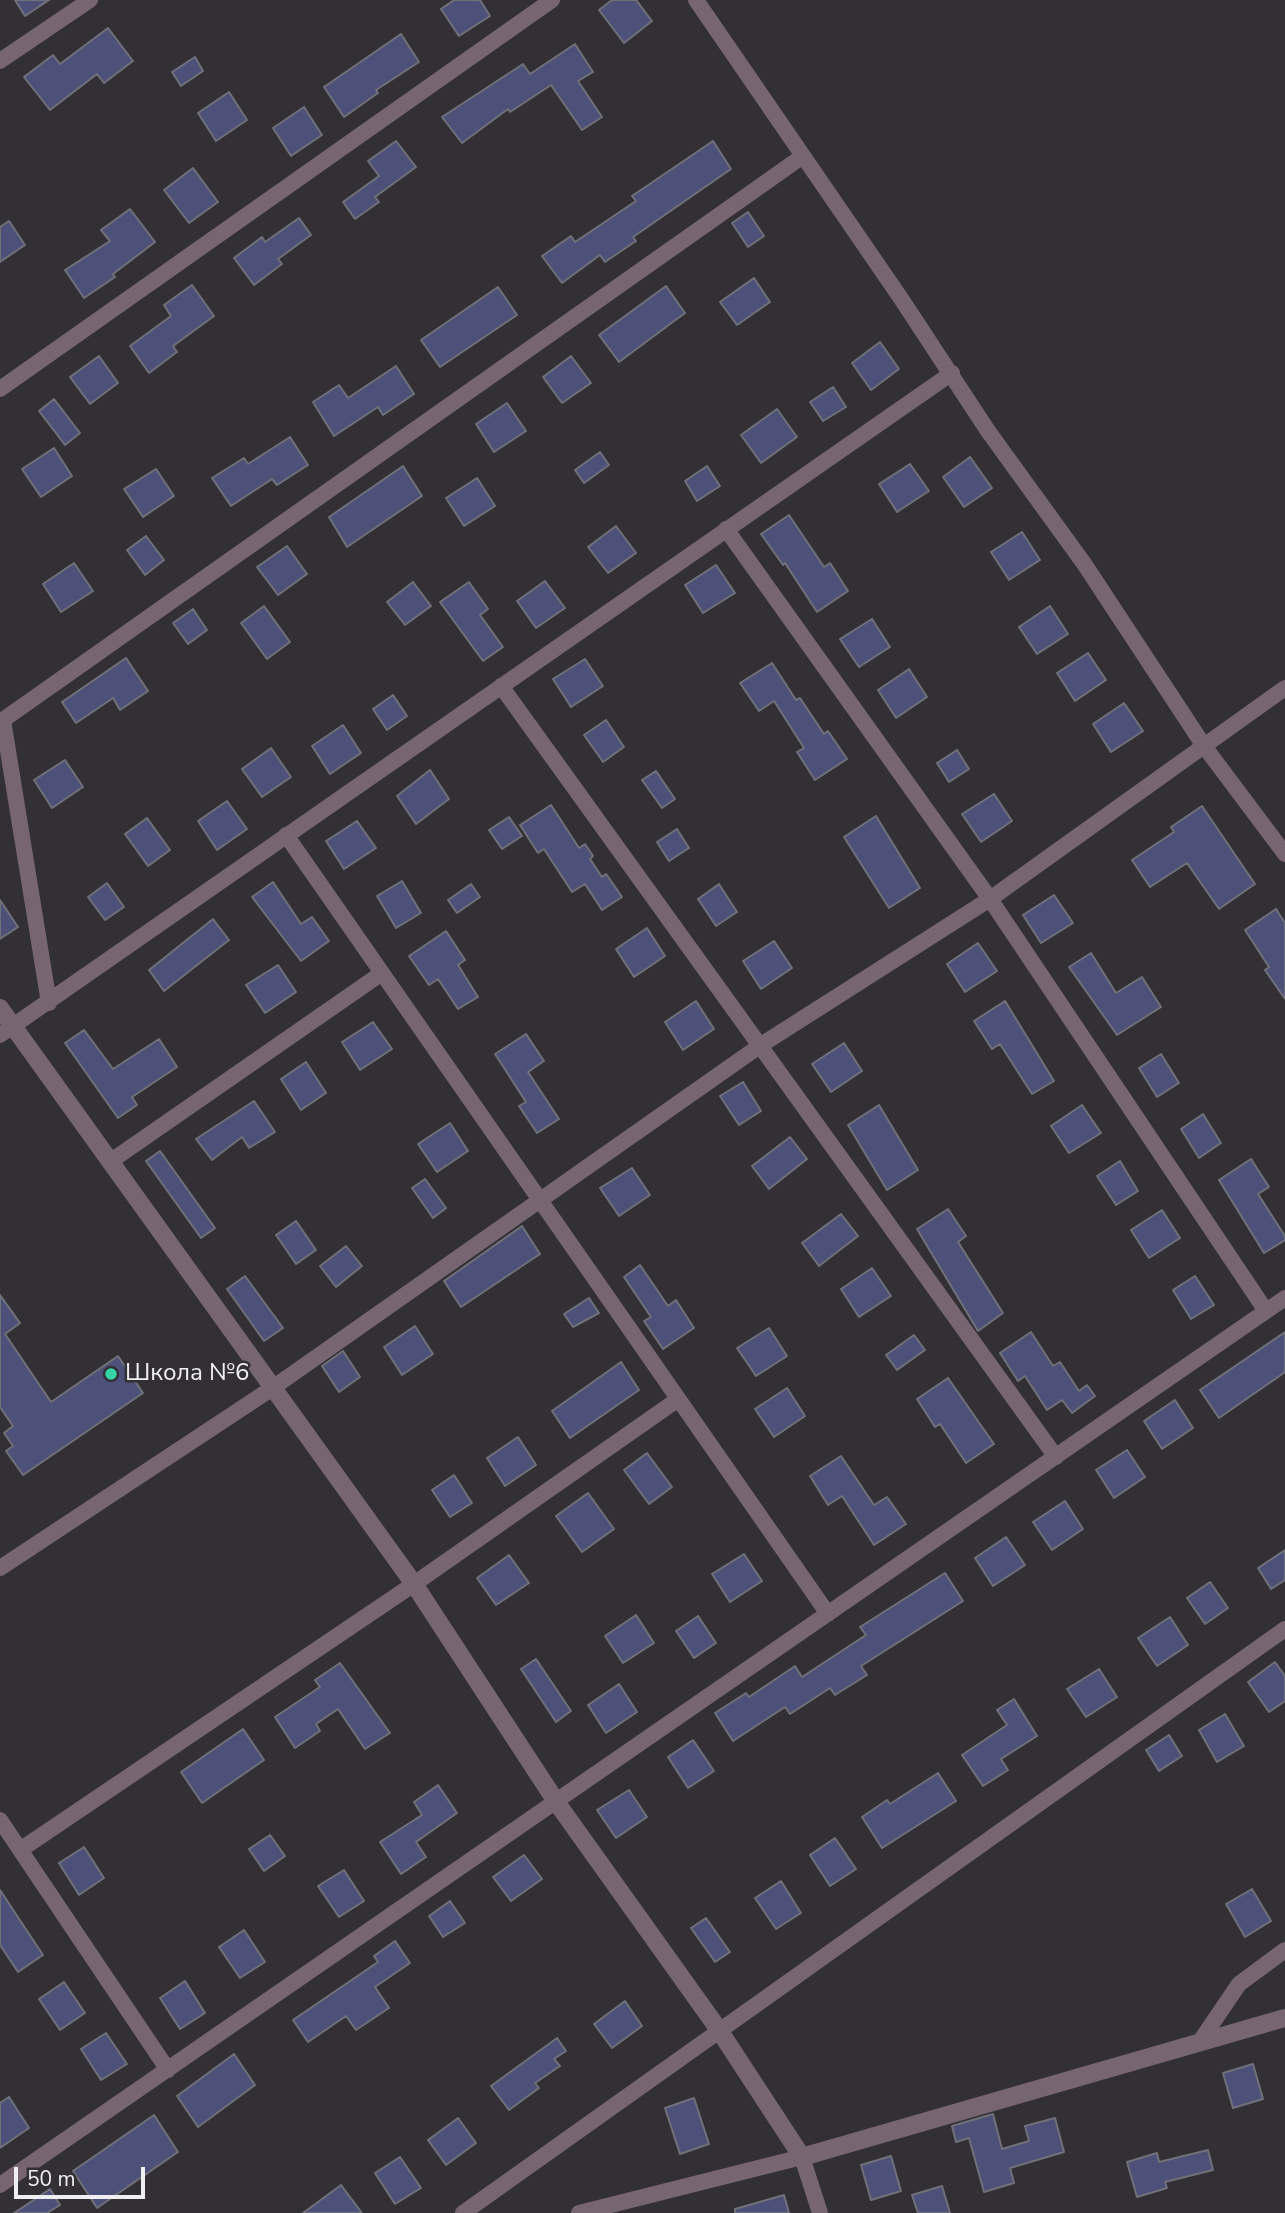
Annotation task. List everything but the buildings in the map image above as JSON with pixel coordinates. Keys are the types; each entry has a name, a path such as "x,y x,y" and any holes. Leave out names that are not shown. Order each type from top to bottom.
{"street":[{"path":"0,61 90,0"},
{"path":"0,389 552,0"},
{"path":"696,0 952,373 988,431 1085,565 1204,746 1285,854"},
{"path":"49,1003 1,718 803,156"},
{"path":"7,1030 952,373"},
{"path":"726,529 990,899 1266,1311"},
{"path":"501,685 1056,1457"},
{"path":"0,1568 271,1389 761,1045 990,899 1285,688"},
{"path":"286,835 828,1614"},
{"path":"111,1161 382,973"},
{"path":"0,1008 7,1030 111,1161 271,1389 414,1584 557,1802 719,2030 802,2157 820,2213"},
{"path":"0,2185 1285,1298"},
{"path":"20,1850 414,1584 677,1400"},
{"path":"463,2213 1285,1629"},
{"path":"0,1820 168,2070"},
{"path":"1201,2040 1238,1984 1285,1950"},
{"path":"579,2213 802,2157 1285,2018"}],"place":[{"name":"Школа №6","path":"111,1374"}]}
